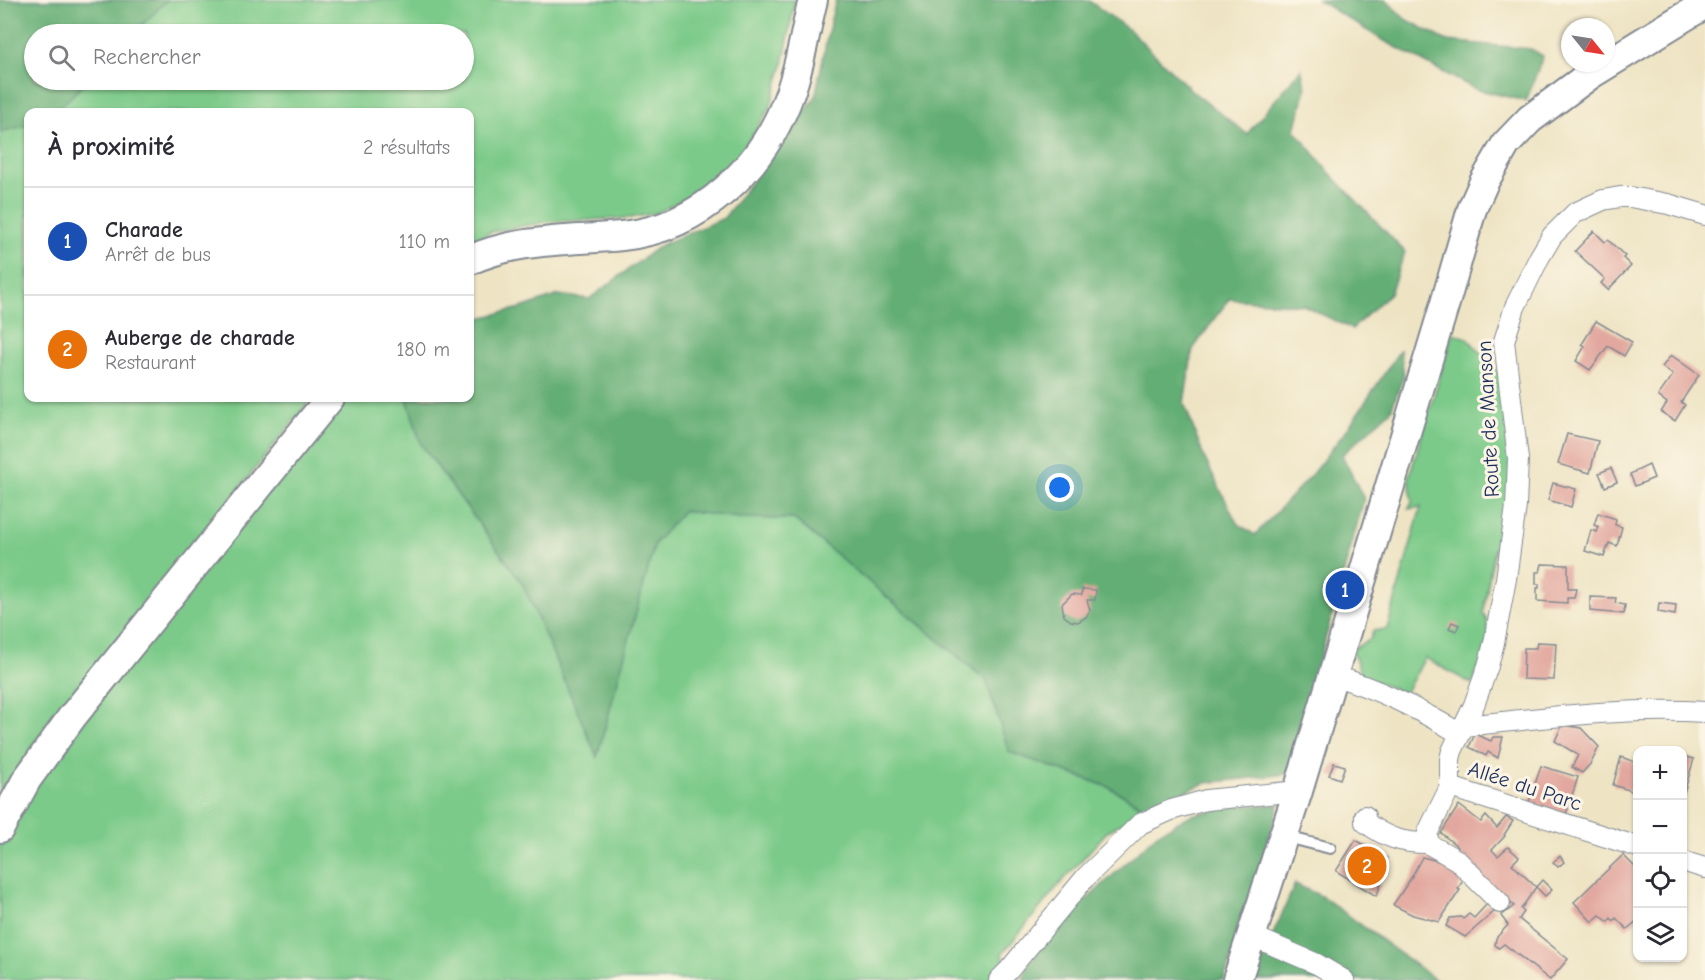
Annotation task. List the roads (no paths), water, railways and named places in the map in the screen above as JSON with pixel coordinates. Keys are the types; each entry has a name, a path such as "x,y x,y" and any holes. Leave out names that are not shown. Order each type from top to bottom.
{"street":[{"path":"474,259 510,246 544,240 620,236 648,231 672,223 698,210 720,195 758,156 781,116 797,74 813,0"},
{"path":"1238,980 1298,791 1446,300 1463,234 1484,182 1506,144 1530,119 1591,74 1705,4"},
{"name":"Route de Manson","path":"1462,730 1488,666 1494,643 1516,506 1518,459 1504,341 1515,307 1552,237 1562,224 1582,209 1603,200 1630,197 1659,202 1705,215"},
{"path":"0,828 27,779 72,717 327,402"},
{"path":"1332,675 1369,686 1462,730 1561,716 1680,710 1705,712"},
{"name":"Allée du Parc","path":"1462,730 1450,759 1450,787 1633,845"},
{"path":"1428,843 1428,832 1450,787"},
{"path":"999,980 1085,878 1140,824 1171,810 1206,800 1298,791"},
{"path":"1365,816 1365,822 1378,832 1407,843 1428,843 1457,860 1500,903"},
{"path":"1687,862 1705,868"},
{"path":"1252,936 1317,964 1344,980"}],"lane":[{"path":"1283,836 1330,848"}],"place":[{"name":"Charade","path":"1345,590"},
{"name":"Auberge de charade","path":"1367,866"}]}
